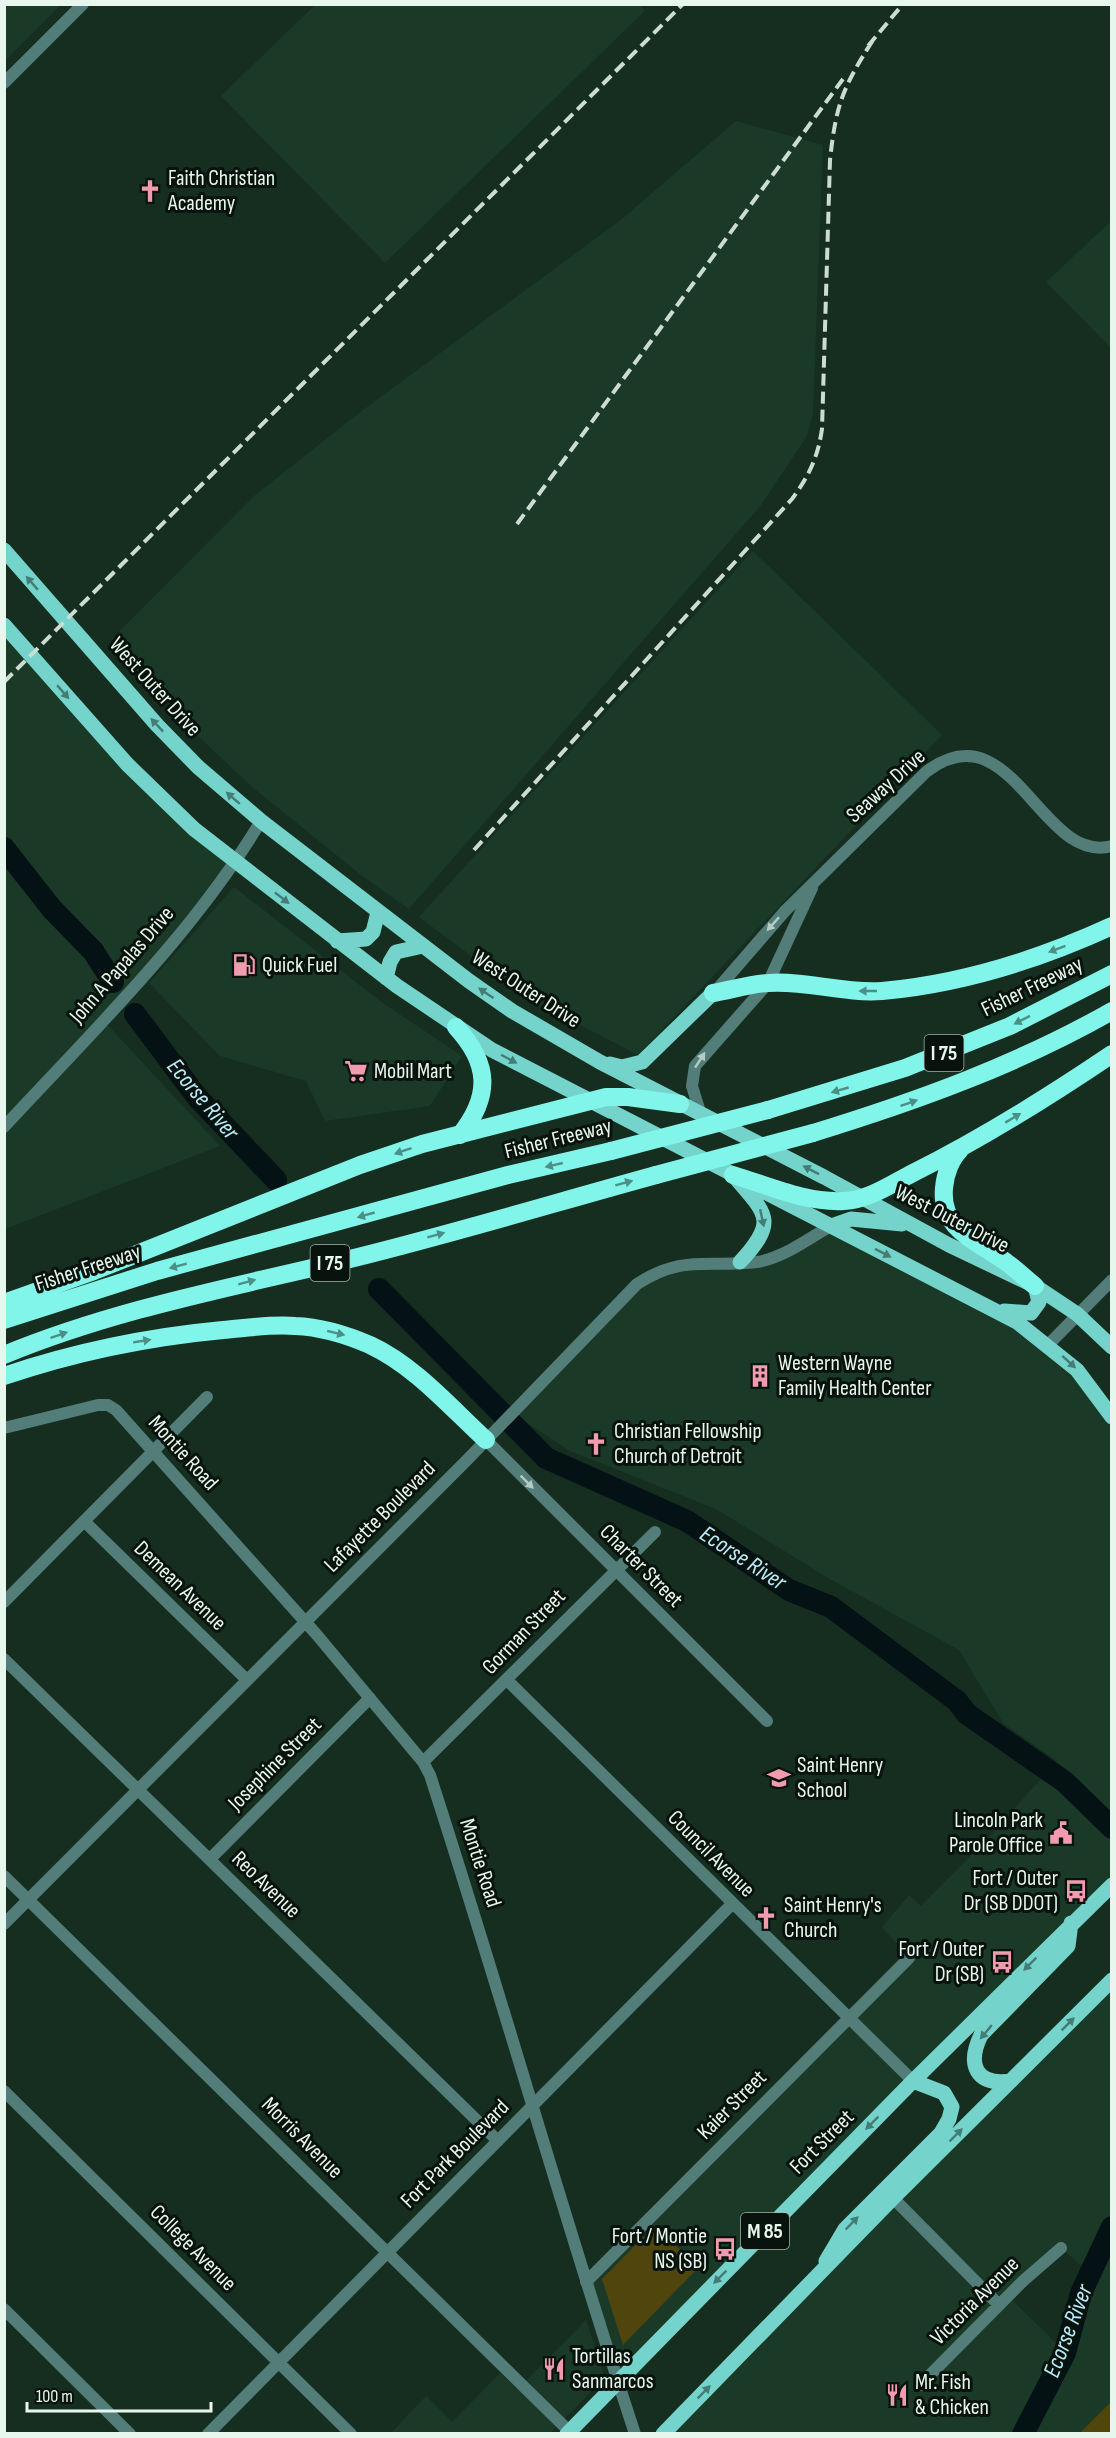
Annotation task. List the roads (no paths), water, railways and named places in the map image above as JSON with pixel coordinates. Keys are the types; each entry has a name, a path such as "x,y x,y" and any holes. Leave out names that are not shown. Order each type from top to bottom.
{"highway":[{"path":"713,993 768,983 859,991 910,987 997,969 1049,952 1112,926"},
{"name":"Fisher Freeway","path":"4,1320 157,1271 859,1084 1010,1026 1112,974"},
{"name":"I 75","path":"4,1355 75,1330 166,1303 260,1278 350,1259 813,1133 924,1098 982,1075 1058,1040 1112,1011"},
{"path":"456,1027 475,1053 483,1083 478,1109 460,1135"},
{"path":"733,1175 809,1199 827,1202 863,1198 962,1148 1112,1054"},
{"path":"4,1303 94,1271 349,1169 422,1144 606,1097 628,1096 680,1104"},
{"path":"962,1148 953,1157 944,1185 943,1199 948,1215 954,1226 968,1239 1006,1261 1035,1286"},
{"path":"4,1376 64,1357 136,1342 192,1333 297,1326 346,1335 390,1356 421,1379 486,1440"}],"main road":[{"name":"West Outer Drive","path":"4,550 157,724 212,779 261,821 378,912 512,1011 600,1062 911,1225 1035,1286 1077,1314 1112,1347"},
{"path":"4,625 127,764 194,829 386,978 492,1050 588,1102 995,1310 1048,1345 1077,1370 1112,1417"},
{"path":"337,941 366,939 373,932 378,912"},
{"path":"386,978 390,962 396,952 423,946"},
{"path":"600,1062 622,1067 642,1062 713,993"},
{"path":"733,1175 759,1206 765,1220 760,1240 740,1262"},
{"path":"831,1226 851,1219 911,1225"},
{"path":"995,1310 1031,1313 1039,1302 1035,1286"},
{"name":"Fort Street","path":"568,2432 913,2081 1112,1885"},
{"path":"1011,2081 994,2081 979,2073 974,2067 975,2047 981,2035 1068,1946 1071,1923"},
{"path":"663,2433 893,2198 1112,1980"},
{"path":"821,2272 829,2253 845,2229 941,2133 950,2119 952,2107 944,2094 913,2081"}],"street":[{"path":"4,83 83,4"},
{"name":"Seaway Drive","path":"713,993 785,911 926,772 941,762 958,757 978,758 1000,768 1078,843 1097,848 1112,846"},
{"name":"John A Papalas Drive","path":"4,1127 151,967 235,862 261,821"},
{"name":"Seaway Drive","path":"701,1115 692,1086 695,1066 768,983 814,882"},
{"name":"Lafayette Boulevard","path":"4,1924 500,1426 637,1284 654,1273 677,1265 772,1258 831,1226"},
{"path":"1048,1345 1112,1280"},
{"path":"4,1602 207,1397"},
{"name":"Montie Road","path":"4,1428 98,1404 108,1405 116,1410 305,1622 423,1762 430,1775 481,1933 586,2282 635,2433"},
{"name":"Charter Street","path":"486,1440 767,1721"},
{"name":"Demean Avenue","path":"84,1521 247,1680"},
{"name":"Gorman Street","path":"423,1762 655,1532"},
{"name":"Reo Avenue","path":"4,1659 498,2141"},
{"name":"Council Avenue","path":"507,1680 913,2081"},
{"name":"Josephine Street","path":"210,1859 370,1698"},
{"name":"Morris Avenue","path":"4,1876 30,1898 568,2432"},
{"name":"Fort Park Boulevard","path":"208,2433 732,1904"},
{"name":"Kaier Street","path":"586,2282 909,1958"},
{"name":"College Avenue","path":"4,2091 351,2433"},
{"path":"893,2198 999,2305"},
{"name":"Victoria Avenue","path":"920,2385 999,2305 1061,2248"},
{"path":"4,2309 130,2433"}],"waterway":[{"name":"Ecorse River","path":"4,848 52,909 93,951 113,982"},
{"name":"Ecorse River","path":"135,1014 197,1097 276,1180"},
{"name":"Ecorse River","path":"379,1289 546,1458 687,1521 789,1590 831,1607 957,1701 967,1714 1065,1782 1112,1828"},
{"name":"Ecorse River","path":"1023,2434 1065,2353 1081,2293 1112,2227"}],"railway":[{"path":"4,682 683,4"},
{"path":"868,46 903,4"},
{"path":"474,850 792,499 808,474 818,449 822,429 832,141 838,110 848,84 873,40"},
{"path":"517,524 843,79"}],"place":[{"name":"Faith Christian Academy","path":"150,191"},
{"name":"Quick Fuel","path":"244,965"},
{"name":"Mobil Mart","path":"356,1071"},
{"name":"Western Wayne Family Health Center","path":"760,1376"},
{"name":"Christian Fellowship Church of Detroit","path":"596,1444"},
{"name":"Saint Henry School","path":"779,1778"},
{"name":"Lincoln Park Parole Office","path":"1061,1833"},
{"name":"Fort / Outer Dr (SB DDOT)","path":"1076,1891"},
{"name":"Saint Henry's Church","path":"766,1918"},
{"name":"Fort / Outer Dr (SB)","path":"1002,1962"},
{"name":"Fort / Montie NS (SB)","path":"725,2249"},
{"name":"Tortillas Sanmarcos","path":"554,2369"},
{"name":"Mr. Fish & Chicken","path":"897,2395"}]}
